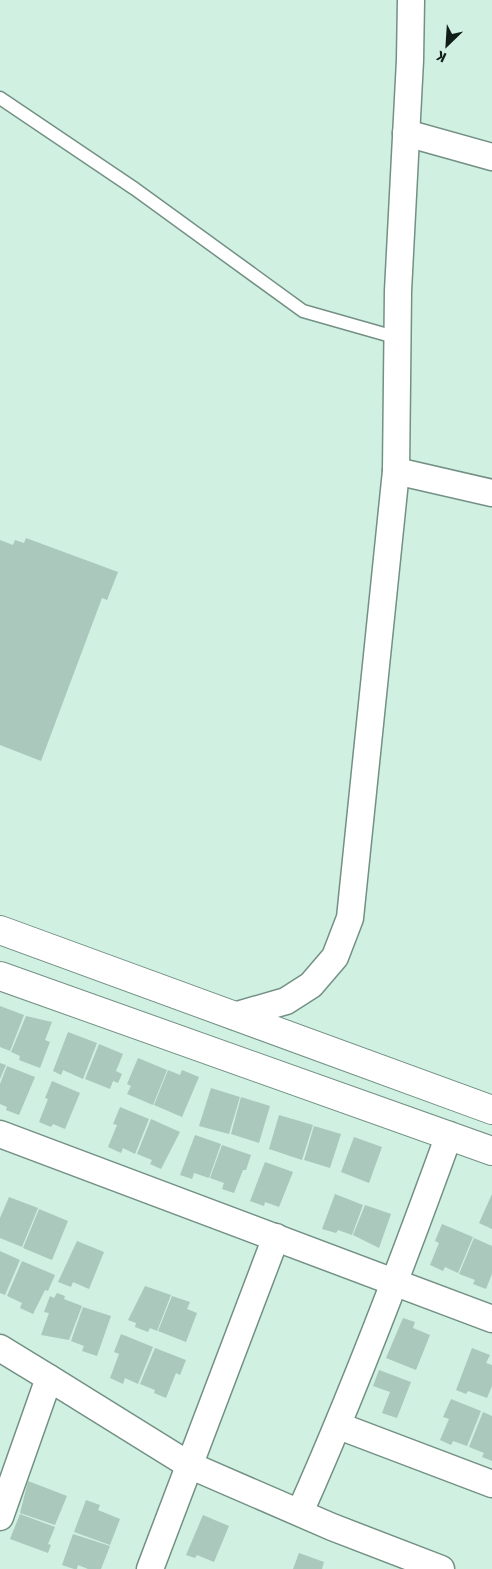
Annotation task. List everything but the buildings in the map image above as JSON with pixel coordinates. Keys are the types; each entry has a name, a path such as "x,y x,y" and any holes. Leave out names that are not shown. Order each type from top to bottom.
{"street":[{"path":"234,1016 286,1001 311,985 335,957 350,918 396,471 398,291 411,0"},
{"path":"406,133 492,157"},
{"path":"396,471 492,493"},
{"path":"0,930 492,1110"},
{"path":"0,976 492,1151"},
{"path":"0,1134 492,1320"},
{"path":"300,1512 339,1426 395,1284 449,1135"},
{"path":"150,1569 276,1237"},
{"path":"0,1348 190,1465 441,1569"},
{"path":"0,1517 49,1378"},
{"path":"339,1426 492,1484"}],"lane":[{"path":"0,98 134,188 303,311 398,338"}]}
